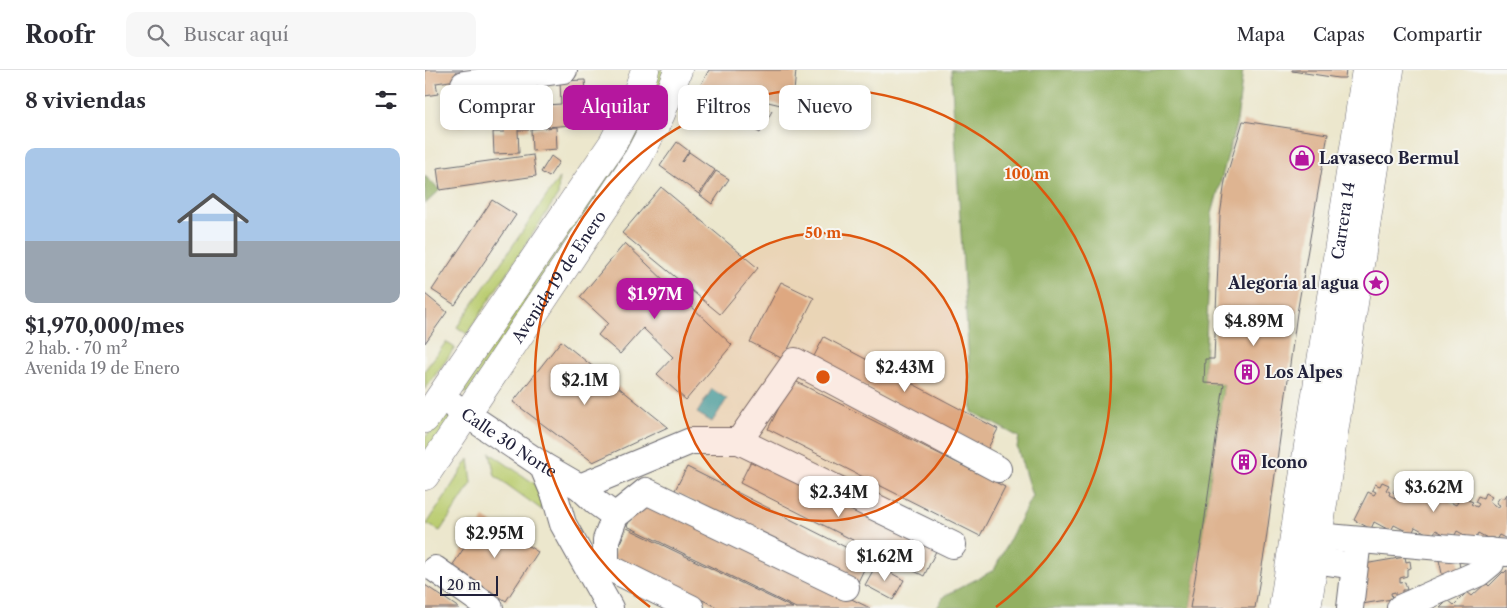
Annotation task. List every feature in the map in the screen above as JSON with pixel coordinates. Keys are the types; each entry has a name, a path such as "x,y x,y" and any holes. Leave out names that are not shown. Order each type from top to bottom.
{"main road":[{"name":"Avenida 19 de Enero","path":"425,419 613,143 634,101 645,70"},
{"name":"Avenida 19 de Enero","path":"425,476 638,158 661,114 678,70"},
{"name":"Carrera 14","path":"1283,608 1366,70"},
{"name":"Carrera 14","path":"1307,608 1390,70"}],"street":[{"path":"464,84 564,70"},
{"path":"739,441 795,362 997,469"},
{"name":"Calle 30 Norte","path":"441,397 542,465 580,487 615,516"},
{"path":"580,487 691,441 739,441 953,545"},
{"path":"542,465 555,496 563,524 609,608"},
{"path":"691,608 606,566 606,540 615,516 645,491 845,588"},
{"path":"1350,608 1354,566 1359,540"},
{"path":"1316,548 1359,540 1498,552 1491,563 1479,573 1400,608"},
{"path":"1316,548 1354,566"},
{"path":"435,569 490,608"}],"green space":[{"path":"656,70 668,70 661,85 647,85"},
{"path":"951,70 1243,70 1237,121 1212,214 1204,382 1224,384 1190,608 937,608 944,596 994,570 1032,496 1017,447 1019,437 972,412"},
{"path":"619,130 641,130 631,153 467,394 459,387"},
{"path":"425,176 440,190 425,204"},
{"path":"559,178 558,195 467,334 457,327"},
{"path":"446,342 455,348 425,389 425,370"},
{"path":"443,412 453,418 425,459 425,438"},
{"path":"490,453 535,484 541,497 542,510 495,476"},
{"path":"469,459 472,483 440,531 427,524"}],"water":[{"path":"712,389 727,399 712,422 697,413"}],"building":[{"path":"425,70 463,71 456,72 457,80 436,83 438,94 425,96"},
{"path":"709,70 796,70 795,85 779,85 779,105 769,102 769,85 701,85"},
{"path":"1292,70 1346,70 1345,78 1338,78"},
{"path":"585,80 585,85 563,85 563,126 553,127 553,105 561,104 560,81"},
{"path":"1243,121 1328,134 1297,313 1255,608 1190,608 1224,384 1204,383 1205,359 1214,359 1220,216 1225,181"},
{"path":"553,127 556,127 557,149 532,151 531,130 553,130"},
{"path":"504,130 518,130 519,153 494,154 493,132 504,132"},
{"path":"677,142 689,151 682,162 689,152 715,170 699,194 660,166"},
{"path":"533,155 536,176 440,190 437,168"},
{"path":"551,156 559,162 549,177 541,172"},
{"path":"716,171 729,179 712,204 700,195"},
{"path":"661,187 758,268 720,314 622,233"},
{"path":"492,200 516,215 455,305 432,290"},
{"path":"625,243 732,345 686,400 657,374 673,357 643,328 620,354 598,335 608,323 580,297"},
{"path":"781,282 814,298 783,359 750,342"},
{"path":"425,294 447,312 425,343"},
{"path":"824,337 998,429 987,450 813,358"},
{"path":"561,341 668,427 593,462 513,402"},
{"path":"793,380 1005,487 980,536 768,429"},
{"path":"752,459 936,551 924,576 740,483"},
{"path":"687,467 869,559 857,584 674,492"},
{"path":"1382,482 1389,485 1386,490 1390,492 1389,495 1395,498 1396,495 1393,492 1396,487 1400,489 1402,484 1409,488 1407,492 1411,494 1409,498 1415,501 1417,497 1413,496 1416,489 1421,491 1423,487 1430,490 1427,495 1431,497 1430,500 1436,503 1437,499 1434,498 1437,492 1441,494 1444,489 1450,493 1448,497 1452,499 1450,502 1456,505 1458,502 1454,500 1457,494 1462,496 1464,492 1471,495 1468,500 1477,507 1479,504 1475,502 1478,496 1483,498 1485,493 1492,497 1489,501 1498,508 1500,505 1496,503 1500,497 1504,499 1507,494 1507,539 1499,535 1495,542 1478,533 1474,540 1457,531 1453,539 1436,530 1432,536 1415,527 1412,534 1394,525 1391,531 1374,522 1371,529 1354,520 1368,492 1374,495 1376,492 1372,490 1375,484 1380,486"},
{"path":"641,497 870,608 796,608 627,526"},
{"path":"484,518 538,552 506,601 452,566"},
{"path":"627,528 793,608 719,608 613,557"},
{"path":"1458,556 1461,574 1443,578 1439,560"},
{"path":"1405,557 1406,562 1410,561 1411,568 1407,569 1407,576 1400,578 1400,583 1405,582 1407,590 1402,590 1402,595 1395,596 1395,592 1391,593 1392,599 1362,604 1358,585 1366,583 1364,564"},
{"path":"876,565 904,580 893,600 865,585"},
{"path":"1507,570 1507,608 1440,608 1448,600 1454,605 1467,592 1472,596 1486,583 1489,586"},
{"path":"425,585 459,608 425,608"}],"place":[{"name":"Lavaseco Bermul","path":"1302,158"},
{"name":"Alegoría al agua","path":"1376,283"},
{"name":"Los Alpes","path":"1247,372"},
{"name":"Icono","path":"1244,462"}]}
